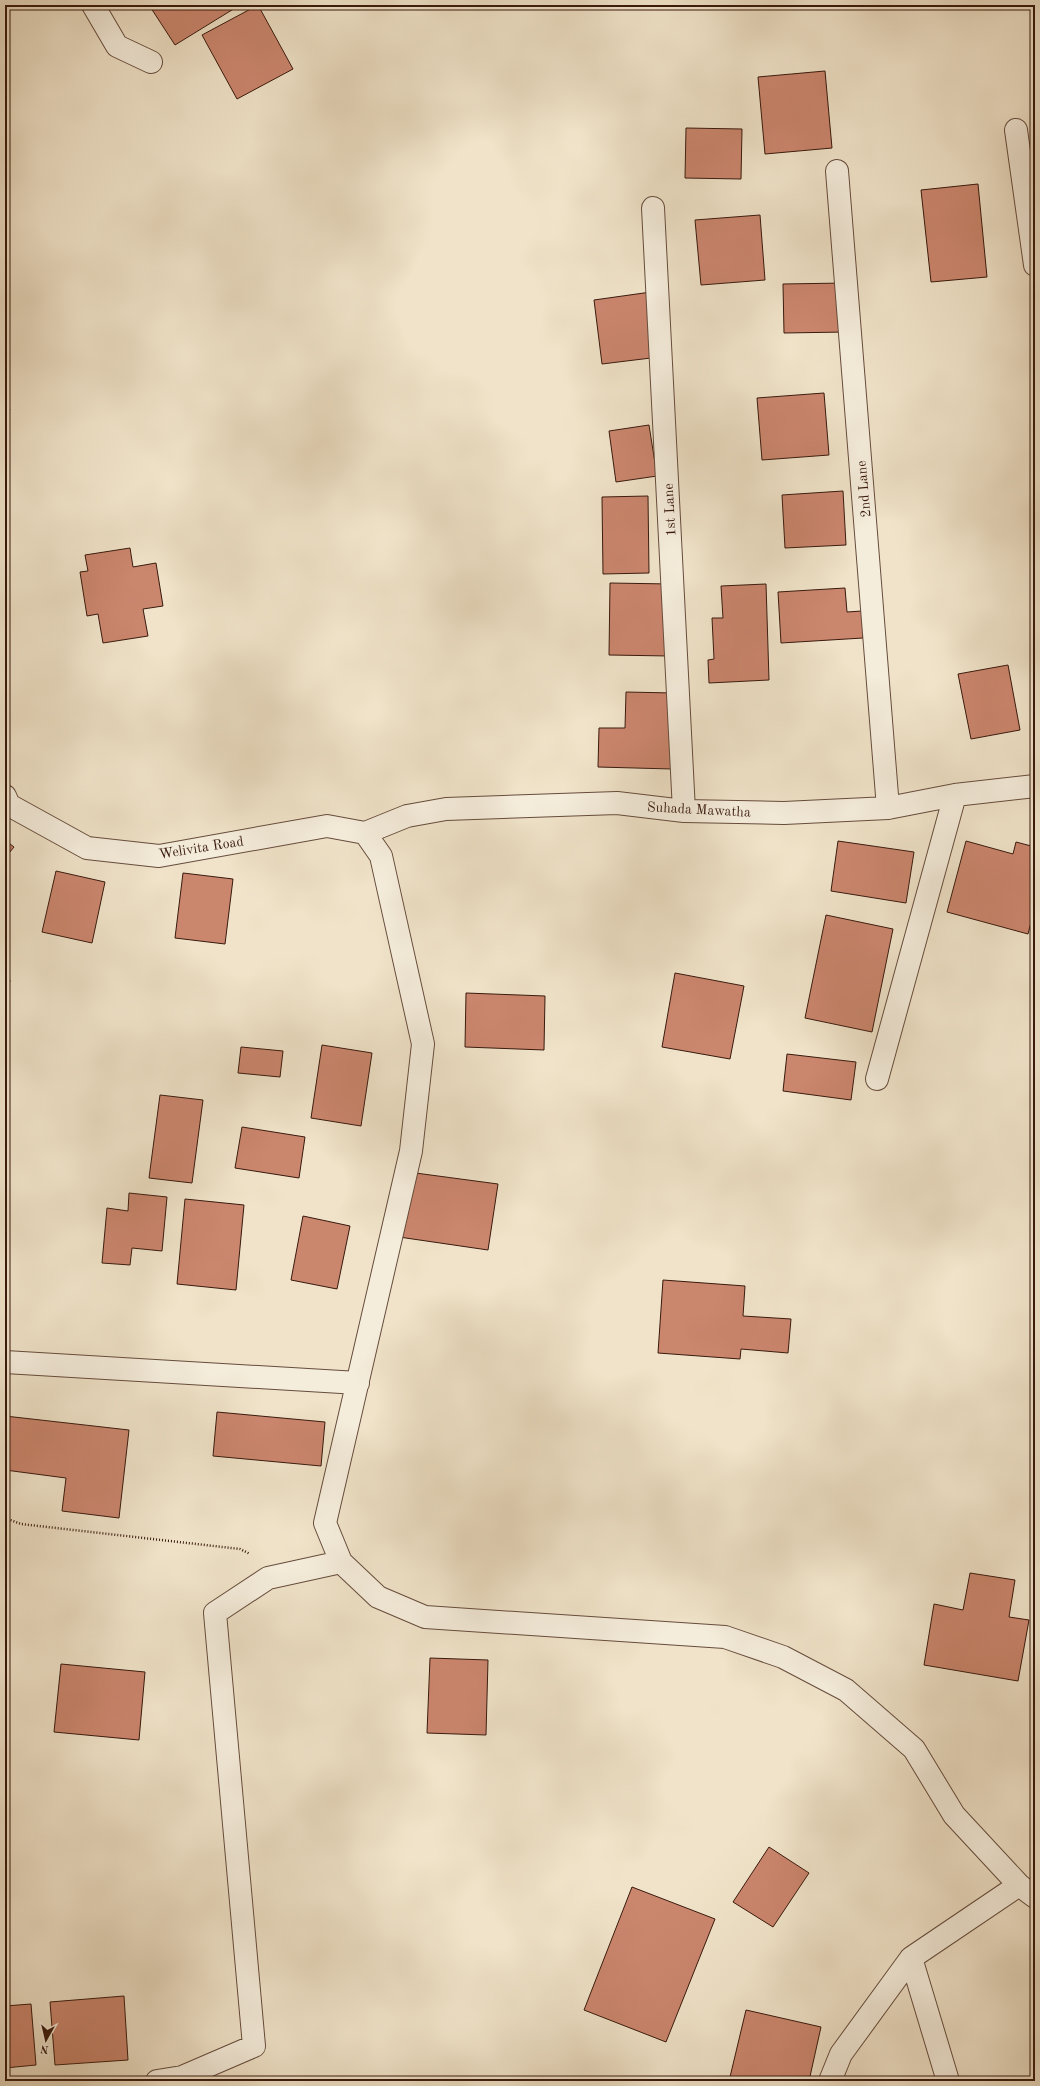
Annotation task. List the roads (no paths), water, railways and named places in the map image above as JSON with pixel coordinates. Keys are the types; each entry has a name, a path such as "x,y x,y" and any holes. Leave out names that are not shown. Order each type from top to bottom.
{"street":[{"path":"93,5 117,46 151,62"},
{"path":"1016,130 1035,265"},
{"name":"2nd Lane","path":"838,171 888,808"},
{"name":"1st Lane","path":"653,208 684,811"},
{"name":"Suhada Mawatha","path":"365,833 407,816 446,809 617,803 684,811 784,813 888,808 955,795 1035,786"},
{"path":"877,1079 955,795"},
{"name":"Welivita Road","path":"5,796 9,805 87,848 159,856 326,826 365,833"},
{"path":"365,833 381,856 423,1044 410,1151 325,1523 341,1562 378,1597 425,1616 725,1637 783,1657 846,1690 914,1749 954,1815 1027,1891 911,1958 841,2054 830,2081"},
{"path":"5,1362 358,1383"},
{"path":"158,2081 182,2078 254,2046 215,1613 268,1578 341,1562"},
{"path":"911,1958 948,2081"}]}
